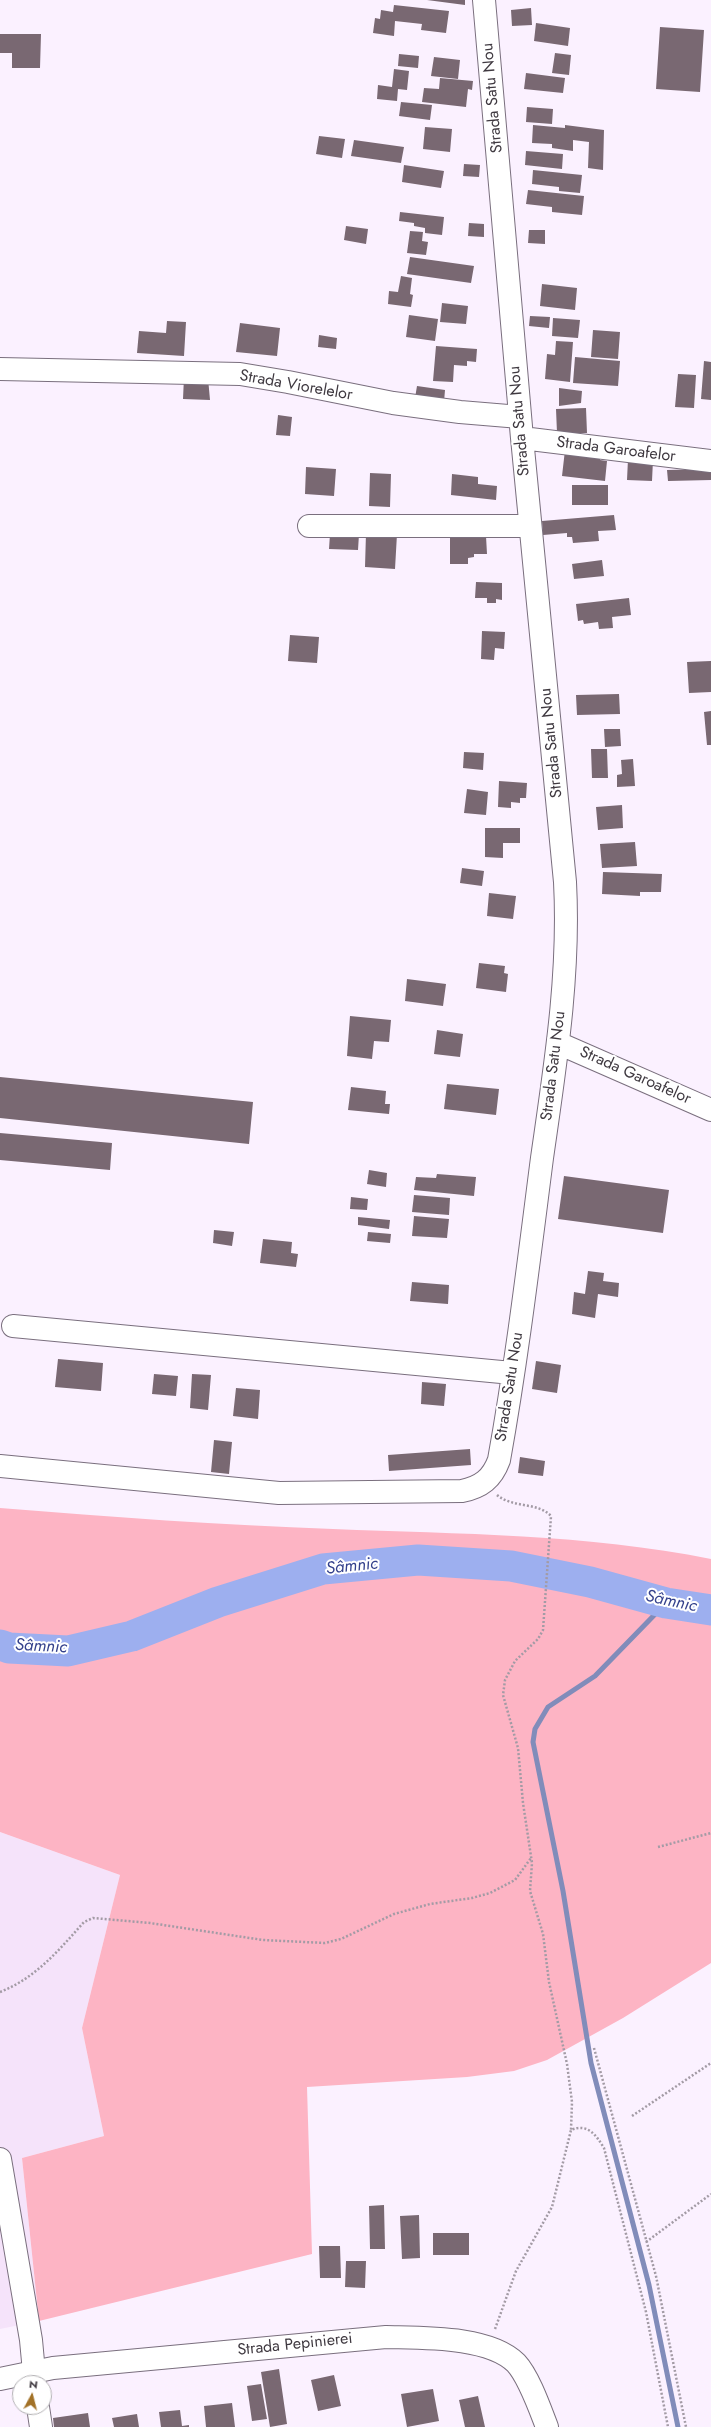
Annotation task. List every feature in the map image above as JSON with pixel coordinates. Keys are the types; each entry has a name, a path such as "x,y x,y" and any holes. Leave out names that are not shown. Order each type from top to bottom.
{"street":[{"name":"Strada Satu Nou","path":"484,0 520,417 566,900 567,956 558,1043 499,1460 495,1471 487,1480"},
{"name":"Strada Viorelelor","path":"0,369 240,374 260,376 393,403 460,412 520,417"},
{"name":"Strada Garoafelor","path":"522,438 711,461"},
{"path":"309,526 530,526"},
{"name":"Strada Garoafelor","path":"558,1043 711,1110"},
{"path":"13,1326 512,1373"},
{"path":"0,1466 279,1493 462,1491 478,1488 487,1480"},
{"path":"0,2159 31,2340 34,2375"},
{"name":"Strada Pepinierei","path":"52,2375 386,2337 464,2343 489,2347 504,2354 517,2364 525,2376 547,2427"},
{"name":"Strada Pepinierei","path":"0,2378 12,2378"},
{"path":"39,2415 41,2427"}],"path":[{"path":"487,1480 494,1493 505,1502 546,1511 551,1516 552,1533 543,1630 538,1639 515,1661 505,1680 503,1695 518,1748 523,1803 532,1857 530,1891 543,1934 549,1982 567,2064 572,2102 571,2130 552,2206 516,2271 502,2306 489,2347"},
{"path":"658,1847 711,1833"},
{"path":"0,1992 15,1986 44,1965 84,1922 93,1918 150,1923 263,1940 325,1943 341,1939 394,1914 430,1904 472,1898 490,1893 516,1880 524,1871 532,1857"},
{"path":"594,2048 656,2276 686,2427"},
{"path":"632,2116 711,2063"},
{"path":"571,2130 578,2127 590,2130 597,2136 604,2148 646,2312 668,2427"},
{"path":"646,2242 711,2194"}],"shaded area":[{"path":"0,1508 125,1518 249,1525 523,1536 617,1544 711,1559 711,1963 623,2018 547,2060 514,2071 467,2077 307,2087 312,2254 39,2321 22,2158 104,2136 82,2028 120,1875 0,1832"},
{"path":"0,1832 120,1875 82,2028 104,2136 22,2158 39,2321 0,2329"}],"building":[{"path":"427,0 465,0 465,5"},
{"path":"394,5 449,11 446,33 421,30 422,24 395,21 394,36 373,33 375,18 380,19 381,10 393,12"},
{"path":"531,8 532,25 512,26 511,10"},
{"path":"536,23 570,28 568,46 534,41"},
{"path":"660,27 704,30 700,92 656,89"},
{"path":"0,34 41,34 40,68 12,68 12,53 0,53"},
{"path":"555,53 571,55 569,75 552,73"},
{"path":"399,54 419,56 418,68 398,66"},
{"path":"434,57 460,60 458,79 431,76"},
{"path":"394,69 409,71 407,90 398,89 397,101 377,99 378,85 392,87"},
{"path":"526,73 565,78 563,93 524,89"},
{"path":"440,78 473,81 472,90 468,89 466,107 422,102 424,88 439,89"},
{"path":"401,102 432,105 430,120 399,116"},
{"path":"527,107 553,109 552,124 526,122"},
{"path":"533,125 565,128 565,125 604,130 603,170 588,168 589,142 573,140 573,151 552,148 552,144 532,143"},
{"path":"425,127 452,129 450,152 423,149"},
{"path":"319,136 345,139 342,158 316,154"},
{"path":"354,140 404,147 401,163 351,156"},
{"path":"526,151 563,154 562,169 525,165"},
{"path":"464,164 480,165 479,177 463,176"},
{"path":"404,165 444,171 441,188 402,182"},
{"path":"533,170 582,175 580,193 559,191 559,187 532,184"},
{"path":"528,190 584,196 582,215 552,212 552,207 526,204"},
{"path":"400,212 444,217 442,235 425,233 425,228 414,226 414,223 399,221"},
{"path":"469,223 484,224 484,237 468,236"},
{"path":"346,226 368,229 366,244 344,240"},
{"path":"529,230 545,230 545,244 528,243"},
{"path":"410,231 423,232 422,241 428,242 426,255 407,253"},
{"path":"410,257 474,266 471,283 407,274"},
{"path":"401,276 412,278 410,294 413,295 411,307 388,304 389,291 398,292"},
{"path":"542,284 577,288 575,310 540,306"},
{"path":"442,303 468,306 466,324 440,322"},
{"path":"409,315 438,319 435,341 406,337"},
{"path":"530,316 550,317 549,328 529,326"},
{"path":"553,318 580,320 578,338 552,336"},
{"path":"167,321 186,322 184,356 137,353 139,331 166,333"},
{"path":"240,323 280,328 277,356 236,352"},
{"path":"593,330 620,332 618,359 591,357"},
{"path":"319,335 337,338 336,349 318,347"},
{"path":"556,341 573,342 570,382 545,379 547,354 555,355"},
{"path":"436,346 477,349 476,362 467,361 467,366 454,365 453,382 433,381"},
{"path":"575,357 620,361 618,386 573,383"},
{"path":"704,361 711,362 711,400 701,399"},
{"path":"678,374 696,375 694,408 675,407"},
{"path":"184,377 208,378 210,400 183,399"},
{"path":"417,386 445,390 444,402 415,398"},
{"path":"559,388 582,391 581,403 559,406"},
{"path":"586,408 587,433 557,433 556,409"},
{"path":"278,415 292,417 290,436 276,435"},
{"path":"565,450 600,454 600,460 607,461 605,481 562,476"},
{"path":"628,459 653,460 652,481 627,480"},
{"path":"306,467 336,469 334,496 305,494"},
{"path":"711,469 711,480 668,481 667,470"},
{"path":"370,473 391,474 390,507 369,506"},
{"path":"452,474 478,477 478,484 497,486 496,500 451,495"},
{"path":"572,485 608,485 608,505 572,505"},
{"path":"614,515 616,530 598,531 599,541 573,543 572,537 567,537 567,533 543,535 542,521"},
{"path":"366,533 397,534 395,569 365,567"},
{"path":"330,534 359,534 358,550 329,549"},
{"path":"486,536 487,554 474,554 474,557 468,558 468,564 450,564 450,537"},
{"path":"602,560 604,576 574,579 572,564"},
{"path":"476,582 502,583 502,600 496,599 496,603 487,603 487,598 475,598"},
{"path":"629,598 631,615 612,617 613,628 599,629 598,622 584,624 583,620 578,621 576,604"},
{"path":"482,631 505,632 504,649 495,648 494,660 481,659"},
{"path":"290,635 319,637 317,663 288,661"},
{"path":"711,661 711,692 689,693 687,662"},
{"path":"619,694 620,714 577,715 576,695"},
{"path":"711,711 711,745 707,745 704,712"},
{"path":"604,729 620,729 621,746 605,747"},
{"path":"591,749 607,749 608,778 592,778"},
{"path":"464,752 484,753 483,770 463,768"},
{"path":"633,759 635,786 617,787 617,775 622,774 621,760"},
{"path":"499,781 527,783 526,798 520,798 520,803 511,802 511,808 498,807"},
{"path":"467,789 488,792 486,815 464,813"},
{"path":"622,805 623,828 598,830 596,807"},
{"path":"485,828 520,828 520,843 503,843 503,858 485,857"},
{"path":"635,842 637,866 602,868 600,844"},
{"path":"462,868 484,871 482,886 460,883"},
{"path":"603,872 662,874 661,892 640,892 640,896 602,894"},
{"path":"489,893 516,896 513,919 487,916"},
{"path":"479,963 505,966 504,973 508,974 506,992 476,988"},
{"path":"407,979 446,984 443,1006 405,1001"},
{"path":"350,1016 391,1020 389,1042 374,1041 372,1059 347,1056"},
{"path":"437,1030 463,1034 460,1057 434,1054"},
{"path":"0,1077 253,1102 249,1144 0,1118"},
{"path":"447,1084 499,1089 496,1115 444,1109"},
{"path":"351,1087 386,1091 385,1104 390,1104 389,1114 348,1110"},
{"path":"0,1133 112,1143 110,1170 0,1160"},
{"path":"369,1170 387,1173 386,1187 367,1184"},
{"path":"437,1174 476,1177 474,1196 414,1190 416,1177 436,1178"},
{"path":"564,1176 669,1190 663,1233 558,1219"},
{"path":"414,1195 450,1198 449,1215 412,1212"},
{"path":"351,1197 368,1199 367,1210 350,1209"},
{"path":"414,1216 449,1219 447,1238 412,1236"},
{"path":"358,1217 390,1220 389,1229 358,1225"},
{"path":"214,1230 234,1232 232,1246 213,1243"},
{"path":"368,1232 391,1234 390,1243 367,1241"},
{"path":"263,1239 292,1242 291,1253 298,1254 296,1267 260,1263"},
{"path":"588,1271 604,1273 603,1281 619,1283 618,1297 598,1294 595,1318 572,1314 574,1292 585,1294"},
{"path":"412,1282 449,1285 448,1304 410,1301"},
{"path":"58,1359 103,1363 101,1391 55,1387"},
{"path":"536,1361 561,1365 557,1393 532,1389"},
{"path":"154,1374 178,1376 176,1396 152,1394"},
{"path":"192,1374 211,1375 208,1410 190,1408"},
{"path":"422,1382 446,1384 444,1406 421,1404"},
{"path":"236,1388 260,1390 258,1419 233,1416"},
{"path":"214,1440 232,1442 229,1474 211,1472"},
{"path":"470,1449 471,1465 389,1471 388,1455"},
{"path":"520,1457 545,1461 543,1476 518,1473"},
{"path":"384,2205 385,2249 370,2249 369,2206"},
{"path":"419,2215 420,2258 402,2259 400,2216"},
{"path":"433,2233 469,2233 469,2255 433,2255"},
{"path":"319,2246 340,2246 341,2278 320,2278"},
{"path":"346,2261 366,2261 365,2288 345,2287"},
{"path":"279,2369 287,2424 270,2427 261,2372"},
{"path":"334,2375 341,2406 318,2411 311,2380"},
{"path":"261,2384 267,2419 252,2421 247,2386"},
{"path":"433,2389 439,2421 407,2427 401,2394"},
{"path":"478,2396 485,2427 465,2427 459,2400"},
{"path":"232,2403 235,2427 206,2427 204,2406"},
{"path":"180,2410 182,2426 189,2425 189,2427 161,2427 159,2412"},
{"path":"88,2413 90,2427 54,2427 53,2418"},
{"path":"137,2414 139,2427 114,2427 112,2418"}],"waterway":[{"name":"Sâmnic","path":"0,1645 9,1648 68,1651 132,1636 218,1602 323,1569 418,1560 511,1566 590,1582 666,1603 711,1610"},
{"path":"666,1603 595,1676 548,1707 535,1729 533,1742 563,1891 591,2063 649,2285 678,2427"}]}
